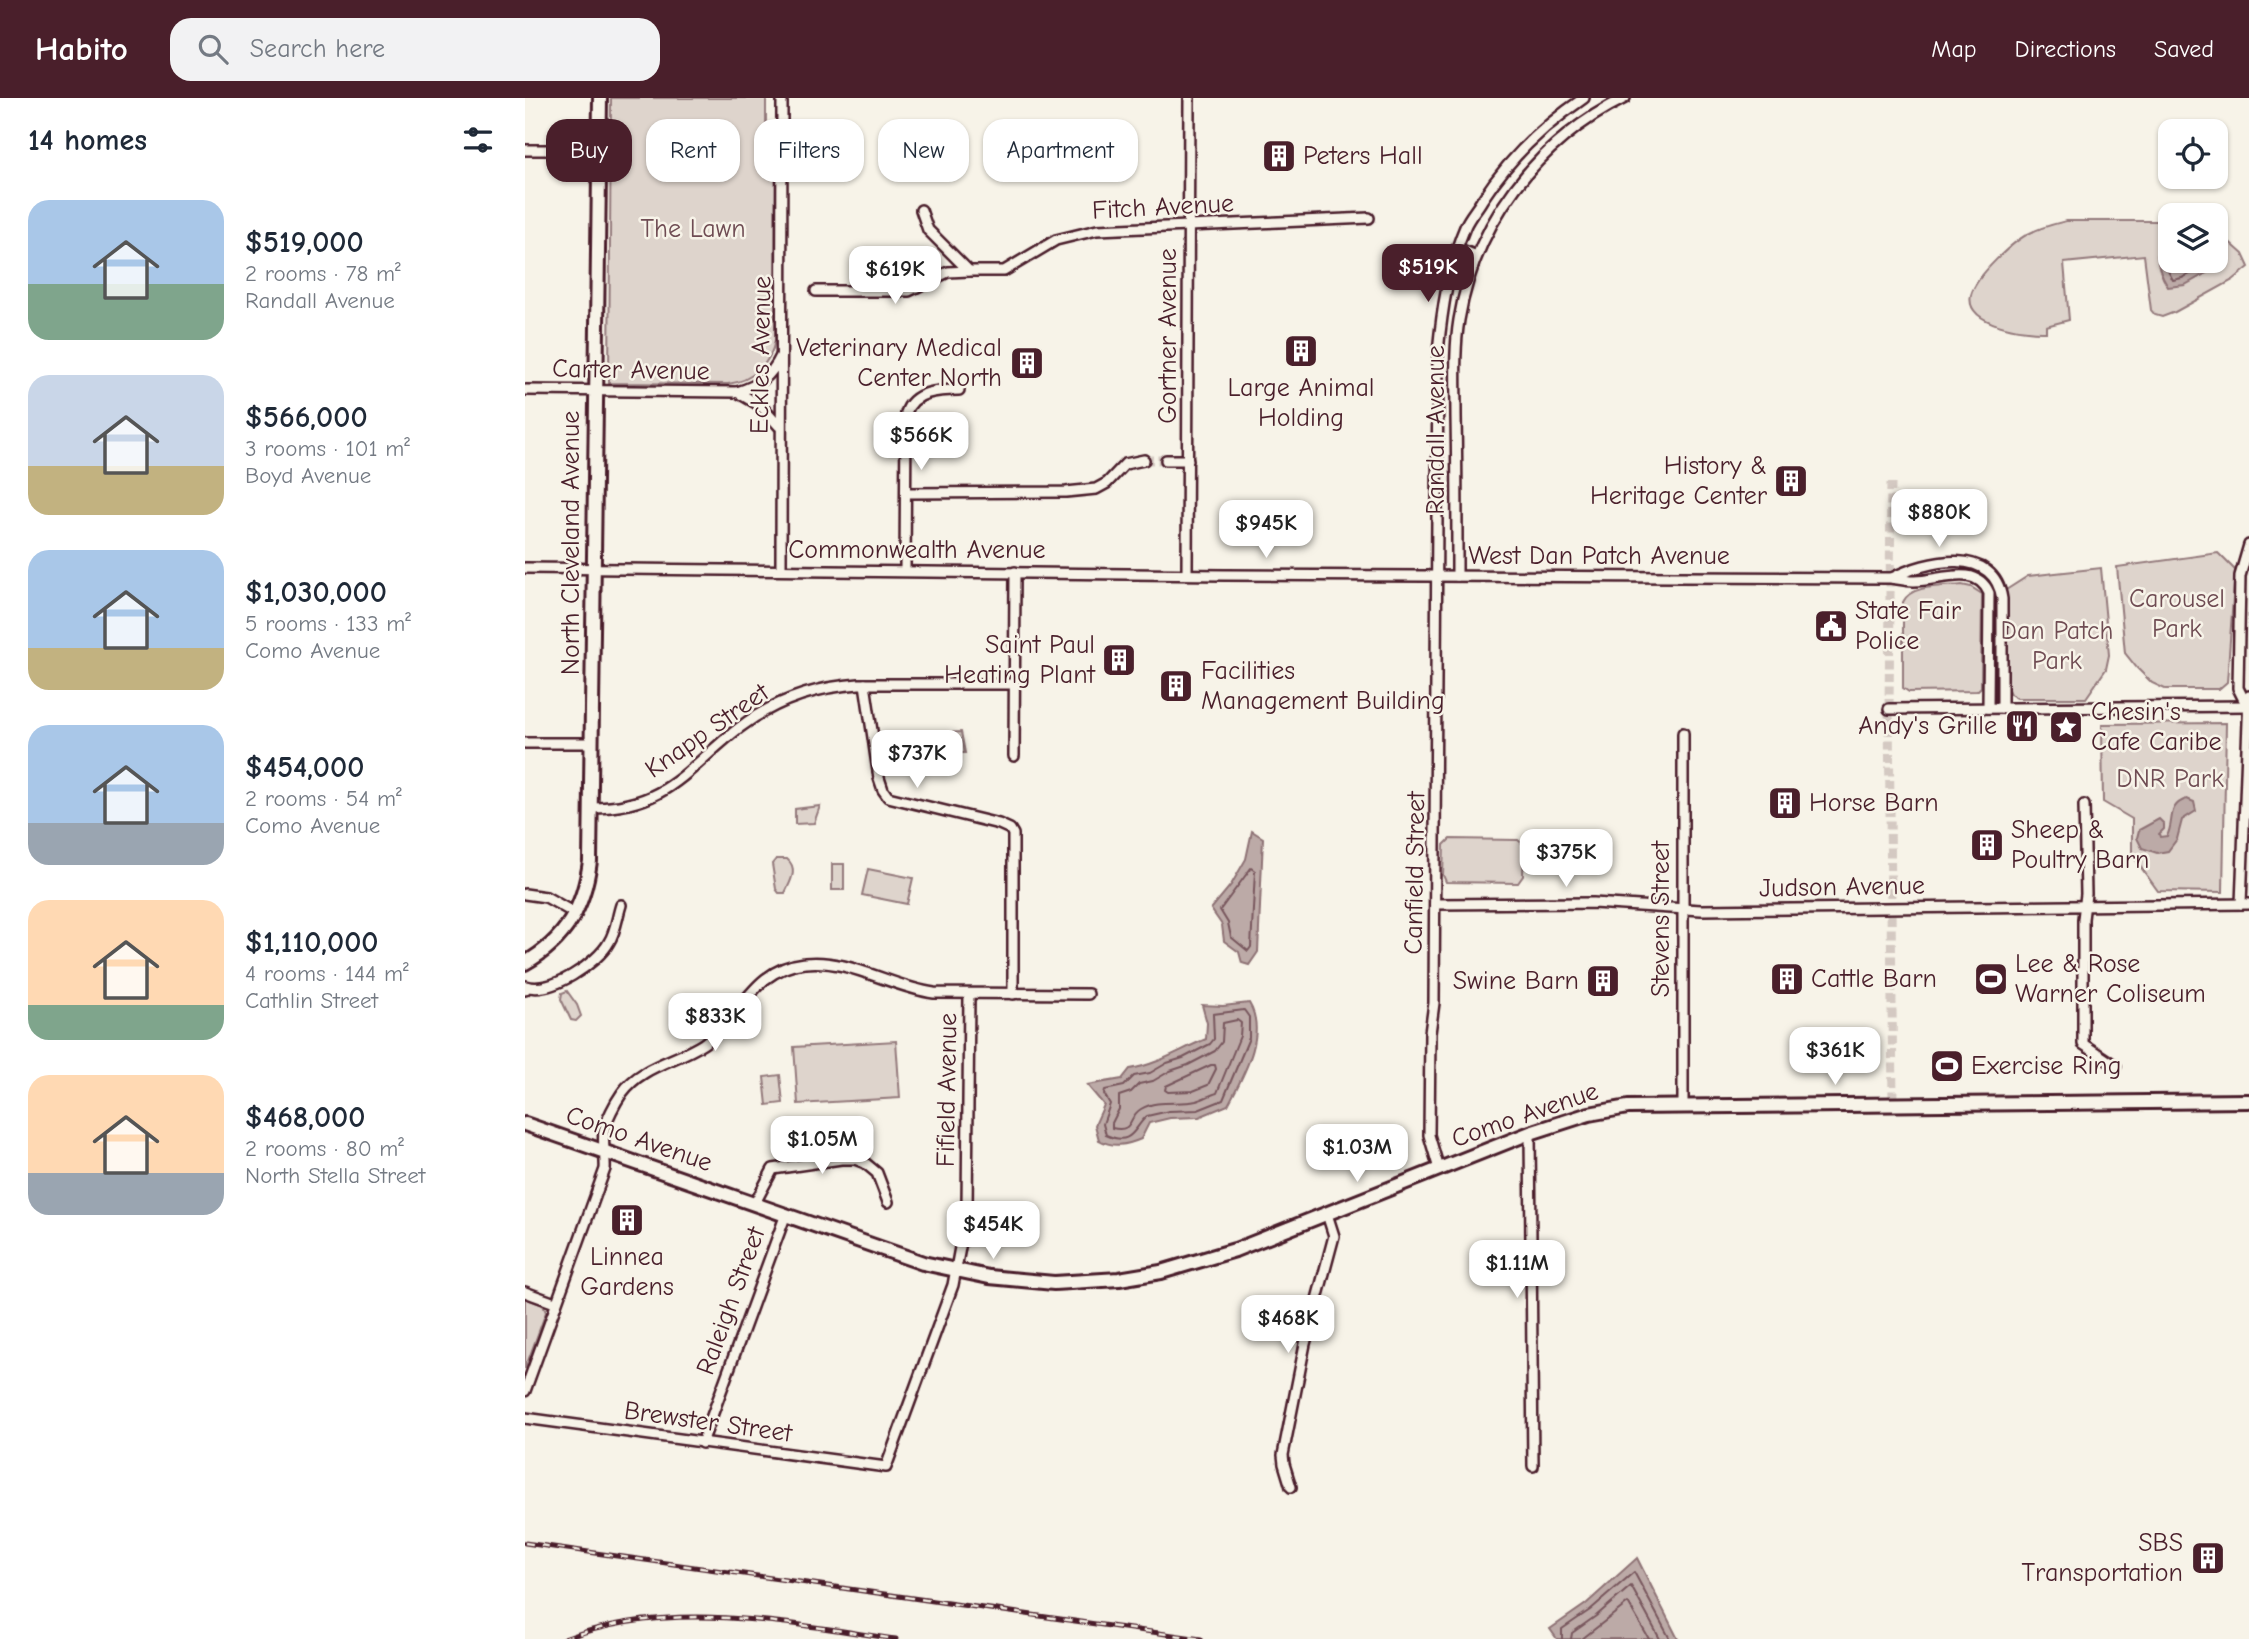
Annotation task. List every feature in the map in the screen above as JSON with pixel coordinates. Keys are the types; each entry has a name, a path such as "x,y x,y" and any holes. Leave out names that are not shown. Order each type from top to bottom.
{"main road":[{"name":"North Cleveland Avenue","path":"600,98 600,119"},
{"name":"North Cleveland Avenue","path":"525,963 541,954 562,933 576,914 588,880 592,808 599,182"},
{"name":"Como Avenue","path":"525,1124 906,1258 1004,1280 1054,1283 1146,1275 1204,1261 1530,1133 1611,1109 1683,1105 2249,1101"}],"street":[{"name":"Eckles Avenue","path":"781,570 782,98"},
{"name":"Gortner Avenue","path":"1187,574 1189,98"},
{"name":"Randall Avenue","path":"1437,576 1438,352 1441,318 1451,266 1466,225 1509,161 1535,135 1584,98"},
{"name":"Randall Avenue","path":"1457,576 1456,344 1469,275 1505,200 1524,176 1574,128 1602,109 1625,98"},
{"path":"525,150 546,150"},
{"path":"921,210 928,230 969,271"},
{"name":"Fitch Avenue","path":"816,291 909,291 948,272 1004,271 1056,240 1083,232 1370,218"},
{"path":"1457,248 1476,256"},
{"name":"Carter Avenue","path":"525,390 737,392 756,386 769,375 782,355"},
{"path":"905,571 908,406 937,390 959,390"},
{"name":"Carter Avenue","path":"737,392 761,406 780,428"},
{"path":"906,493 1066,492 1096,489 1107,483 1125,464 1144,460"},
{"path":"1166,460 1188,460"},
{"path":"2245,904 2248,703 2238,688 2240,576 2249,545"},
{"name":"West Dan Patch Avenue","path":"1891,578 1912,567 1957,562 1973,563 1987,569 1998,583 2002,599 2002,708"},
{"name":"Commonwealth Avenue","path":"525,568 1308,574"},
{"path":"1014,572 1014,756"},
{"name":"West Dan Patch Avenue","path":"1308,574 1891,578 1914,581 1965,575 1977,579 1986,588 1990,600 1988,708"},
{"name":"Canfield Street","path":"1437,576 1434,1003 1430,1033 1429,1135 1439,1169"},
{"path":"865,684 877,770 885,794 892,799 1004,825 1012,832 1013,994"},
{"name":"Knapp Street","path":"592,808 635,802 669,788 739,728 779,704 824,689 865,684 1014,684"},
{"path":"1889,709 2248,703"},
{"name":"Stevens Street","path":"1683,733 1683,1105"},
{"path":"525,743 593,743"},
{"path":"2084,805 2083,1044 2116,1066"},
{"path":"525,894 546,897 576,914"},
{"name":"Judson Avenue","path":"1435,904 1593,903 1682,909 2245,904"},
{"path":"525,987 534,989 548,986 568,977 597,957 613,936 621,905"},
{"path":"525,1390 605,1169 604,1132 619,1098 628,1085 646,1072 707,1041 726,1023 754,988 782,969 806,963 821,963 914,989 943,994 1088,994"},
{"name":"Fifield Avenue","path":"885,1467 953,1285 967,1210 969,994"},
{"path":"1530,1133 1533,1466"},
{"name":"Raleigh Street","path":"755,1203 773,1169 846,1158 865,1163 877,1173 888,1202"},
{"name":"Raleigh Street","path":"702,1443 786,1214"},
{"path":"1291,1487 1283,1455 1305,1344 1334,1236 1327,1214"},
{"path":"525,1292 555,1303"},
{"name":"Brewster Street","path":"525,1418 885,1467"}],"green space":[{"name":"The Lawn","path":"611,98 766,98 766,119 754,119 754,182 776,182 775,340 765,364 745,379 728,384 609,383 610,182 632,182 632,119 611,119"},
{"path":"2066,221 2158,221 2158,273 2228,273 2228,241 2243,254 2249,267 2233,280 2162,317 2151,310 2144,255 2064,263 2069,320 2046,326 2046,332 2037,332 1998,325 1977,314 1971,305 1971,295 1980,278 2014,243 2043,227"},
{"name":"Carousel Park","path":"2218,553 2235,570 2227,682 2219,689 2165,689 2152,683 2125,653 2117,567"},
{"name":"Dan Patch Park","path":"2101,568 2109,655 2106,669 2086,698 2017,698 2010,694 2007,687 2006,590 2028,576"},
{"path":"1962,585 1982,594 1981,687 1977,691 1909,692 1903,688 1903,602 1907,596 1920,589"},
{"name":"DNR Park","path":"2226,723 2223,892 2158,891 2132,855 2132,819 2103,802 2102,724"},
{"path":"961,732 965,753 949,753 947,733"},
{"path":"820,806 814,823 795,824 795,809"},
{"path":"1450,839 1518,840 1524,845 1523,876 1518,883 1446,882 1443,875 1444,845"},
{"path":"776,859 787,859 791,863 792,876 785,893 779,893 776,889 772,864"},
{"path":"832,864 844,864 844,890 832,890"},
{"path":"868,869 913,878 907,904 862,895"},
{"path":"567,991 581,1016 576,1021 571,1020 561,999 562,993"},
{"path":"896,1041 900,1098 798,1104 794,1047"},
{"path":"780,1075 783,1103 767,1105 764,1077"},
{"path":"525,1298 543,1305 546,1312 525,1369"}],"water":[{"path":"2161,273 2206,273 2185,285 2168,287"},
{"path":"2187,799 2194,802 2196,811 2182,820 2177,839 2168,851 2157,853 2142,848 2137,838 2139,830 2159,819 2164,824 2160,837 2167,836 2176,805"},
{"path":"1252,831 1263,838 1258,952 1249,965 1242,963 1239,952 1224,941 1222,925 1211,909 1231,885 1246,859"},
{"path":"1249,1003 1254,1015 1255,1041 1246,1068 1228,1105 1199,1117 1170,1118 1149,1123 1141,1139 1131,1143 1115,1145 1099,1140 1095,1125 1104,1105 1087,1085 1122,1079 1130,1069 1159,1060 1206,1039 1207,1023 1202,1005"},
{"path":"1637,1558 1678,1639 1557,1639 1550,1629 1586,1604"}],"tunnel":[{"path":"1144,460 1166,460"},
{"path":"1891,483 1889,709 1893,1103"}],"railway":[{"path":"525,1543 1201,1639"},
{"path":"564,1639 605,1627 687,1617 771,1621 896,1639"}],"place":[{"name":"Peters Hall","path":"1279,156"},
{"name":"Large Animal Holding","path":"1301,351"},
{"name":"Veterinary Medical Center North","path":"1027,363"},
{"name":"History & Heritage Center","path":"1791,481"},
{"name":"State Fair Police","path":"1831,626"},
{"name":"Saint Paul Heating Plant","path":"1119,660"},
{"name":"Facilities Management Building","path":"1176,686"},
{"name":"Andy's Grille","path":"2022,726"},
{"name":"Chesin's Cafe Caribe","path":"2066,727"},
{"name":"Horse Barn","path":"1785,803"},
{"name":"Sheep & Poultry Barn","path":"1987,845"},
{"name":"Cattle Barn","path":"1787,979"},
{"name":"Lee & Rose Warner Coliseum","path":"1991,979"},
{"name":"Swine Barn","path":"1603,981"},
{"name":"Exercise Ring","path":"1947,1066"},
{"name":"Linnea Gardens","path":"627,1220"},
{"name":"SBS Transportation","path":"2208,1558"}]}
